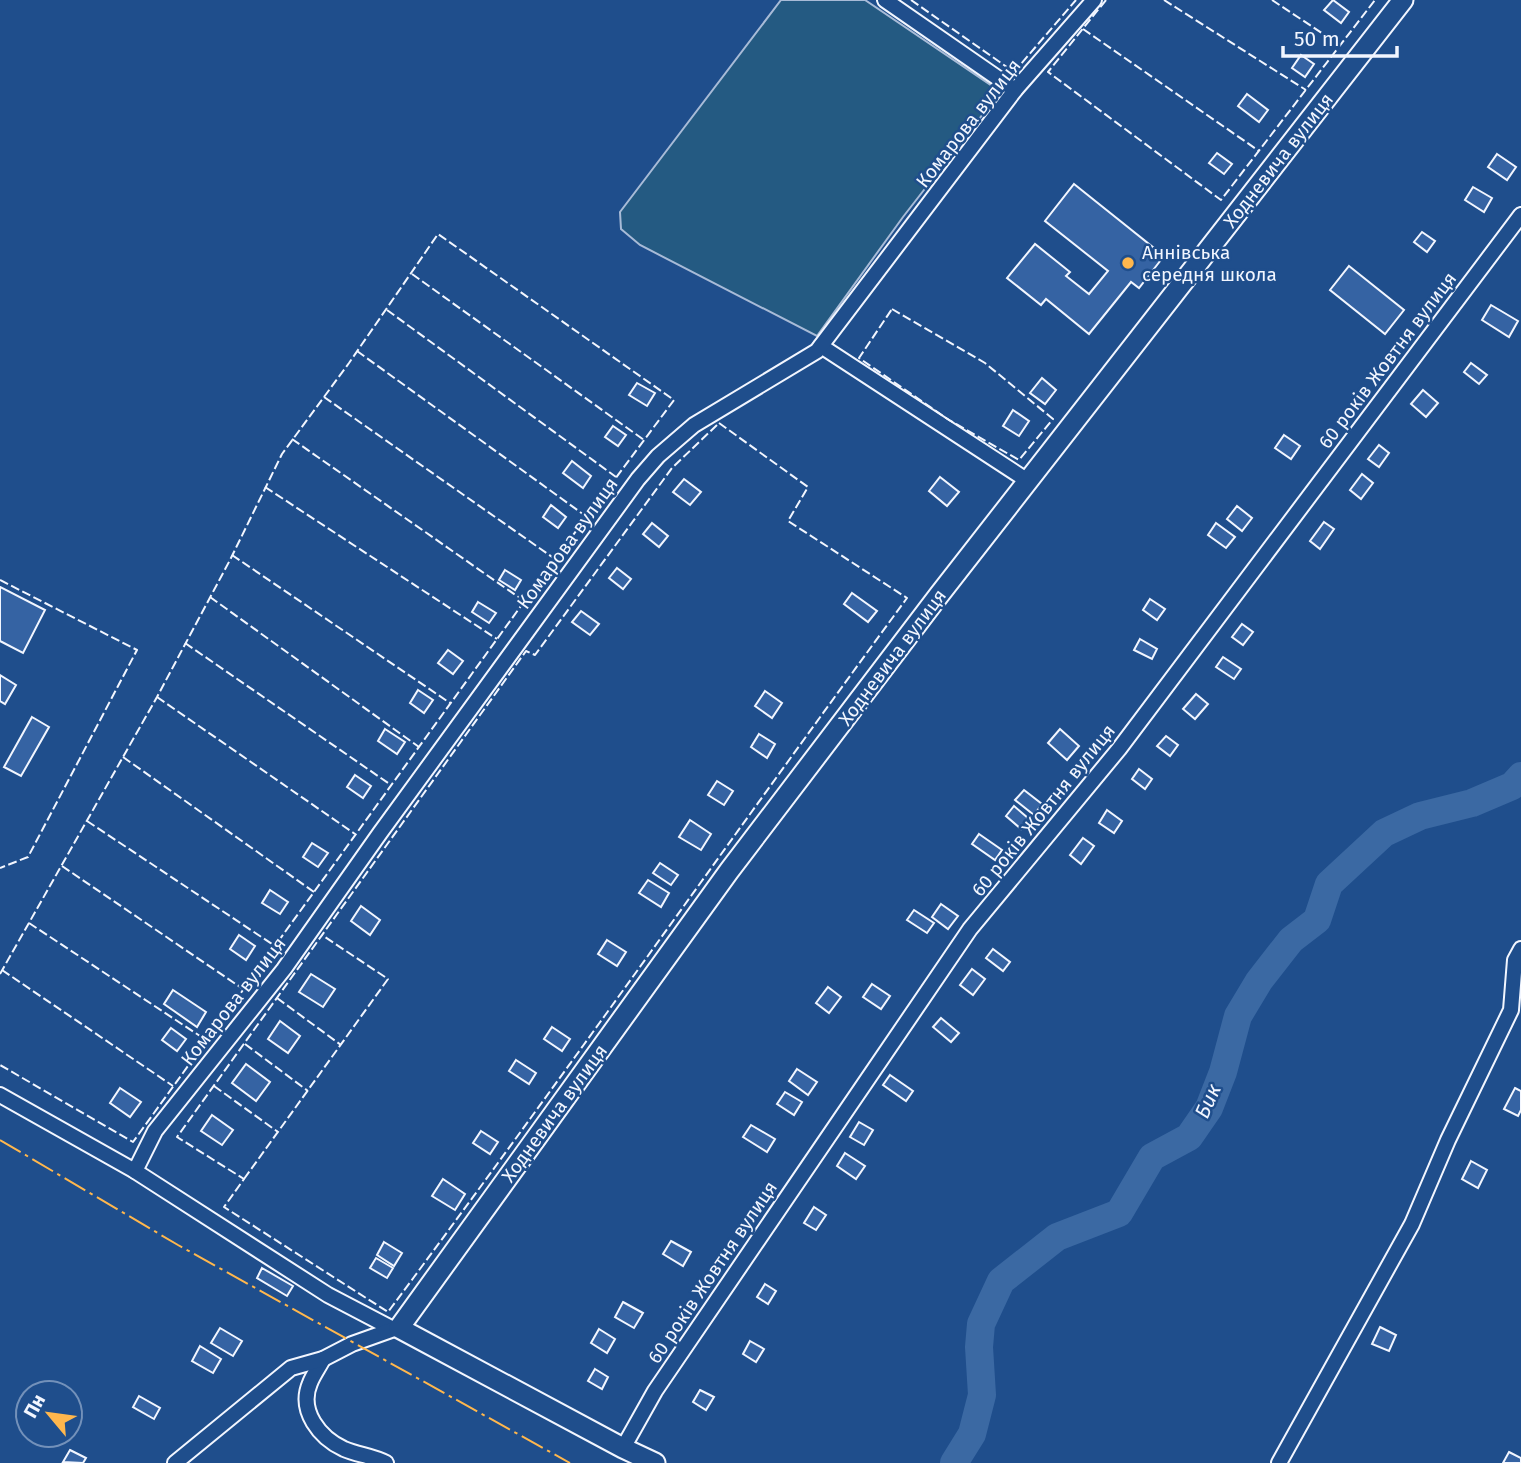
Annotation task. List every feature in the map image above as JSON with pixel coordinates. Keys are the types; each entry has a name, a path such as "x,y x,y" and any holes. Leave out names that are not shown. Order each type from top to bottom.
{"main road":[{"name":"Ходневича вулиця","path":"396,1328 729,871 1028,481 1403,0"},
{"path":"396,1328 656,1463"}],"street":[{"path":"885,0 1015,90"},
{"name":"Комарова вулиця","path":"135,1171 155,1131 284,969 638,479 658,456 694,425 817,351 1015,90 1094,0"},
{"name":"60 років Жовтня вулиця","path":"623,1448 655,1391 970,929 1119,749 1521,215"},
{"path":"821,346 1028,481"},
{"path":"1279,1463 1412,1224 1448,1140 1511,1010 1515,960 1521,949"},
{"path":"0,1096 135,1171 328,1295 396,1328"},
{"path":"175,1463 291,1368 323,1359 352,1344 396,1328"},
{"path":"323,1359 309,1384 305,1401 310,1417 321,1435 344,1449 387,1463"}],"shaded area":[{"path":"781,0 865,0 992,86 986,110 903,217 817,336 640,245 621,229 620,212"}],"building":[{"path":"1333,0 1349,12 1341,23 1324,10"},
{"path":"1301,55 1314,64 1305,77 1292,68"},
{"path":"1247,94 1268,110 1259,122 1238,106"},
{"path":"1217,153 1232,164 1224,174 1209,163"},
{"path":"1497,154 1516,167 1507,180 1488,167"},
{"name":"Аннівська середня школа","path":"1074,184 1164,256 1139,288 1131,282 1089,334 1046,299 1041,305 1007,278 1035,244 1070,272 1066,276 1089,294 1108,271 1045,221"},
{"path":"1473,187 1492,198 1484,212 1465,200"},
{"path":"1422,232 1435,241 1427,252 1414,242"},
{"path":"1349,266 1404,310 1385,334 1330,290"},
{"path":"1491,305 1518,321 1509,337 1482,320"},
{"path":"1471,363 1487,375 1479,384 1464,372"},
{"path":"1042,378 1056,390 1045,404 1030,393"},
{"path":"637,383 655,393 647,406 629,395"},
{"path":"1423,390 1438,403 1426,417 1411,404"},
{"path":"1013,410 1029,421 1019,436 1003,426"},
{"path":"613,426 626,435 618,446 605,437"},
{"path":"1284,435 1300,446 1291,459 1275,448"},
{"path":"1379,445 1389,453 1379,467 1368,459"},
{"path":"572,461 591,476 583,488 563,473"},
{"path":"1362,474 1373,483 1361,499 1350,490"},
{"path":"940,477 959,492 947,506 929,491"},
{"path":"684,479 701,492 690,505 673,492"},
{"path":"551,505 566,517 558,528 543,517"},
{"path":"1237,506 1252,518 1242,531 1227,519"},
{"path":"1324,522 1334,529 1320,549 1310,541"},
{"path":"652,523 668,536 659,547 643,534"},
{"path":"1216,523 1235,537 1226,548 1208,535"},
{"path":"617,568 631,579 623,589 609,578"},
{"path":"505,570 521,580 515,590 499,580"},
{"path":"0,587 45,610 23,653 0,641"},
{"path":"852,593 877,611 868,622 844,604"},
{"path":"1150,599 1165,609 1157,620 1143,610"},
{"path":"478,602 496,613 489,623 472,612"},
{"path":"581,611 599,624 590,635 572,622"},
{"path":"1242,624 1253,632 1243,645 1232,637"},
{"path":"1140,639 1157,649 1152,659 1134,650"},
{"path":"448,650 463,661 453,674 438,663"},
{"path":"1223,657 1241,669 1234,679 1216,667"},
{"path":"0,675 16,685 5,704 0,701"},
{"path":"418,690 433,700 424,713 410,703"},
{"path":"765,691 782,703 772,718 755,706"},
{"path":"1196,694 1208,704 1195,719 1183,709"},
{"path":"32,717 49,727 21,776 4,767"},
{"path":"385,729 405,742 397,754 378,741"},
{"path":"1060,729 1079,746 1067,760 1048,743"},
{"path":"759,734 775,744 767,758 751,747"},
{"path":"1166,736 1178,745 1170,756 1157,746"},
{"path":"1139,769 1152,779 1145,789 1132,779"},
{"path":"355,775 371,786 363,798 347,787"},
{"path":"717,781 733,791 724,805 708,795"},
{"path":"1024,790 1042,804 1034,815 1015,800"},
{"path":"1014,806 1029,819 1021,829 1006,816"},
{"path":"1107,810 1122,821 1114,833 1099,823"},
{"path":"690,820 711,834 701,850 679,837"},
{"path":"979,834 1002,850 995,860 972,844"},
{"path":"1083,838 1094,846 1081,864 1070,855"},
{"path":"312,843 328,853 318,867 303,857"},
{"path":"660,863 678,875 671,885 653,873"},
{"path":"648,880 669,893 661,907 639,893"},
{"path":"270,890 288,902 280,914 262,903"},
{"path":"941,904 958,916 948,929 932,917"},
{"path":"361,906 380,920 370,935 351,921"},
{"path":"914,910 934,923 927,933 907,920"},
{"path":"239,935 255,946 246,960 230,949"},
{"path":"607,940 626,952 617,966 598,954"},
{"path":"993,949 1010,962 1003,971 986,958"},
{"path":"972,969 985,979 973,995 960,985"},
{"path":"311,974 335,989 323,1007 299,992"},
{"path":"872,984 890,996 881,1009 863,997"},
{"path":"828,987 841,997 829,1013 816,1003"},
{"path":"173,990 206,1012 197,1027 164,1004"},
{"path":"941,1018 959,1033 951,1042 933,1027"},
{"path":"280,1021 300,1036 288,1053 268,1039"},
{"path":"552,1027 570,1039 562,1051 544,1039"},
{"path":"171,1028 186,1039 177,1051 162,1040"},
{"path":"516,1060 536,1073 529,1084 509,1071"},
{"path":"246,1064 270,1082 256,1101 232,1083"},
{"path":"797,1069 817,1082 808,1095 789,1081"},
{"path":"890,1075 913,1091 906,1101 883,1085"},
{"path":"120,1088 141,1102 130,1117 110,1103"},
{"path":"1515,1088 1521,1091 1521,1110 1518,1116 1504,1109"},
{"path":"785,1092 802,1102 794,1115 777,1104"},
{"path":"212,1115 233,1130 222,1145 201,1131"},
{"path":"859,1122 873,1130 864,1145 850,1137"},
{"path":"751,1125 775,1139 767,1152 743,1137"},
{"path":"481,1131 498,1142 490,1154 473,1143"},
{"path":"845,1153 865,1166 856,1179 837,1166"},
{"path":"1471,1161 1487,1170 1478,1188 1462,1179"},
{"path":"443,1179 465,1194 455,1210 432,1196"},
{"path":"814,1207 826,1215 816,1230 804,1223"},
{"path":"671,1241 691,1252 683,1266 663,1254"},
{"path":"384,1242 402,1253 394,1266 377,1255"},
{"path":"376,1258 393,1268 387,1278 370,1268"},
{"path":"262,1268 293,1286 287,1296 257,1278"},
{"path":"765,1284 776,1291 768,1304 757,1297"},
{"path":"623,1302 643,1313 634,1328 615,1317"},
{"path":"1380,1327 1396,1335 1389,1351 1372,1344"},
{"path":"220,1328 242,1341 233,1356 211,1343"},
{"path":"599,1329 615,1339 607,1353 591,1343"},
{"path":"750,1341 764,1349 756,1362 743,1354"},
{"path":"200,1346 221,1359 213,1373 192,1361"},
{"path":"595,1369 608,1377 602,1389 588,1381"},
{"path":"700,1390 714,1397 706,1410 693,1402"},
{"path":"139,1396 160,1408 154,1419 133,1407"},
{"path":"70,1450 86,1458 83,1463 63,1462"},
{"path":"1509,1452 1521,1458 1521,1463 1503,1463"}],"waterway":[{"name":"Бик","path":"954,1463 972,1434 982,1395 979,1347 981,1324 1001,1281 1057,1237 1119,1213 1152,1157 1189,1137 1209,1108 1223,1072 1238,1016 1259,981 1291,940 1317,920 1329,884 1384,833 1420,816 1472,803 1512,786 1521,776"}],"fence":[{"path":"911,0 1014,72 1076,0"},
{"path":"1106,0 1048,72 1221,200 1375,0"},
{"path":"1164,0 1306,90"},
{"path":"1272,0 1340,45"},
{"path":"1083,29 1259,151"},
{"path":"0,974 157,697 230,560 282,454 438,234 674,400 547,570 133,1142 0,1065"},
{"path":"412,274 644,440"},
{"path":"892,309 985,363 1053,419 1019,460 949,420 859,358 892,309"},
{"path":"387,310 616,477"},
{"path":"357,351 587,517"},
{"path":"324,397 555,559"},
{"path":"719,423 808,487 788,521 907,598 388,1312 224,1207 244,1179 177,1137 526,651 535,655 672,468 719,423"},
{"path":"292,439 524,601"},
{"path":"265,487 497,639"},
{"path":"232,555 450,703"},
{"path":"0,580 137,650 28,857 0,868"},
{"path":"210,597 419,747"},
{"path":"185,643 391,785"},
{"path":"157,697 355,834"},
{"path":"123,757 314,892"},
{"path":"87,821 275,946"},
{"path":"62,866 243,989"},
{"path":"29,923 206,1040"},
{"path":"244,1179 388,979 322,935"},
{"path":"2,970 173,1086"},
{"path":"277,998 341,1045"},
{"path":"245,1044 308,1091"},
{"path":"214,1086 278,1132"}],"power":[{"path":"0,1140 178,1245 570,1463"}],"place":[{"name":"Аннівська середня школа","path":"1128,263"}]}
